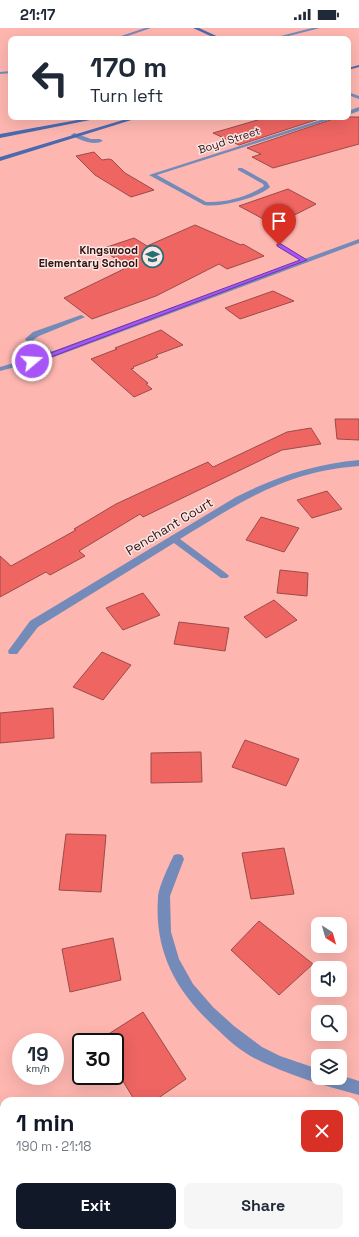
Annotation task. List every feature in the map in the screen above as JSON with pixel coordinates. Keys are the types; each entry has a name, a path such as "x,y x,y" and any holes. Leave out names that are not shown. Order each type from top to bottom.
{"main road":[{"path":"195,28 214,36"},
{"path":"0,136 86,120"},
{"path":"0,158 127,120"}],"street":[{"path":"124,36 149,28"},
{"path":"284,36 318,28"},
{"name":"Boyd Street","path":"240,169 264,181 268,186 264,190 220,204 206,204 152,174 325,120"},
{"path":"74,135 90,141 100,140"},
{"path":"0,369 51,355 304,260 359,241"},
{"path":"279,245 304,260"},
{"path":"51,355 31,343 29,339 36,334 81,317"},
{"name":"Penchant Court","path":"13,651 34,624 173,538 266,484 302,471 359,463"},
{"path":"173,538 224,576"},
{"path":"178,858 164,896 165,932 173,960 188,989 208,1012 229,1031 257,1052 278,1062 311,1074"},
{"path":"347,1085 359,1088"}],"building":[{"path":"351,117 359,117 359,144 273,168 252,157 261,154 247,148 330,120 351,120"},
{"path":"258,120 316,120 239,145 213,133"},
{"path":"94,152 102,160 112,160 125,173 154,190 131,197 95,175 76,156"},
{"path":"288,189 316,204 281,222 273,219 267,221 239,206"},
{"path":"195,225 241,245 243,244 264,256 227,269 219,264 156,296 92,319 64,298 128,267 101,249 134,238 147,246"},
{"path":"273,291 294,301 240,319 225,308"},
{"path":"161,330 183,345 156,355 158,357 131,369 148,383 146,384 152,389 134,397 91,359 117,349 115,348"},
{"path":"335,419 359,419 359,440 337,439"},
{"path":"311,428 321,444 282,450 143,517 140,514 79,551 85,556 50,575 46,572 0,597 0,556 11,566 76,530 74,529 116,504 157,485 208,462 213,467 287,432"},
{"path":"327,491 342,509 312,518 297,500"},
{"path":"261,517 299,528 284,552 246,540"},
{"path":"280,570 308,573 307,596 277,593"},
{"path":"143,593 160,615 123,630 106,608"},
{"path":"274,600 297,620 266,638 244,617"},
{"path":"179,622 229,628 225,651 174,644"},
{"path":"102,652 131,665 103,700 73,687"},
{"path":"53,708 54,738 0,743 0,713"},
{"path":"245,740 299,759 286,786 232,767"},
{"path":"201,752 202,782 151,783 151,753"},
{"path":"66,834 106,835 101,892 59,890"},
{"path":"284,848 294,894 251,899 242,853"},
{"path":"259,921 311,962 311,966 279,995 231,950"},
{"path":"113,938 121,980 70,992 62,949"},
{"path":"143,1012 186,1079 160,1097 133,1097 124,1083 124,1033 110,1033"}],"place":[{"name":"Kingswood Elementary School","path":"153,256"}],"route":[{"path":"32,361 304,260 279,245"}]}
